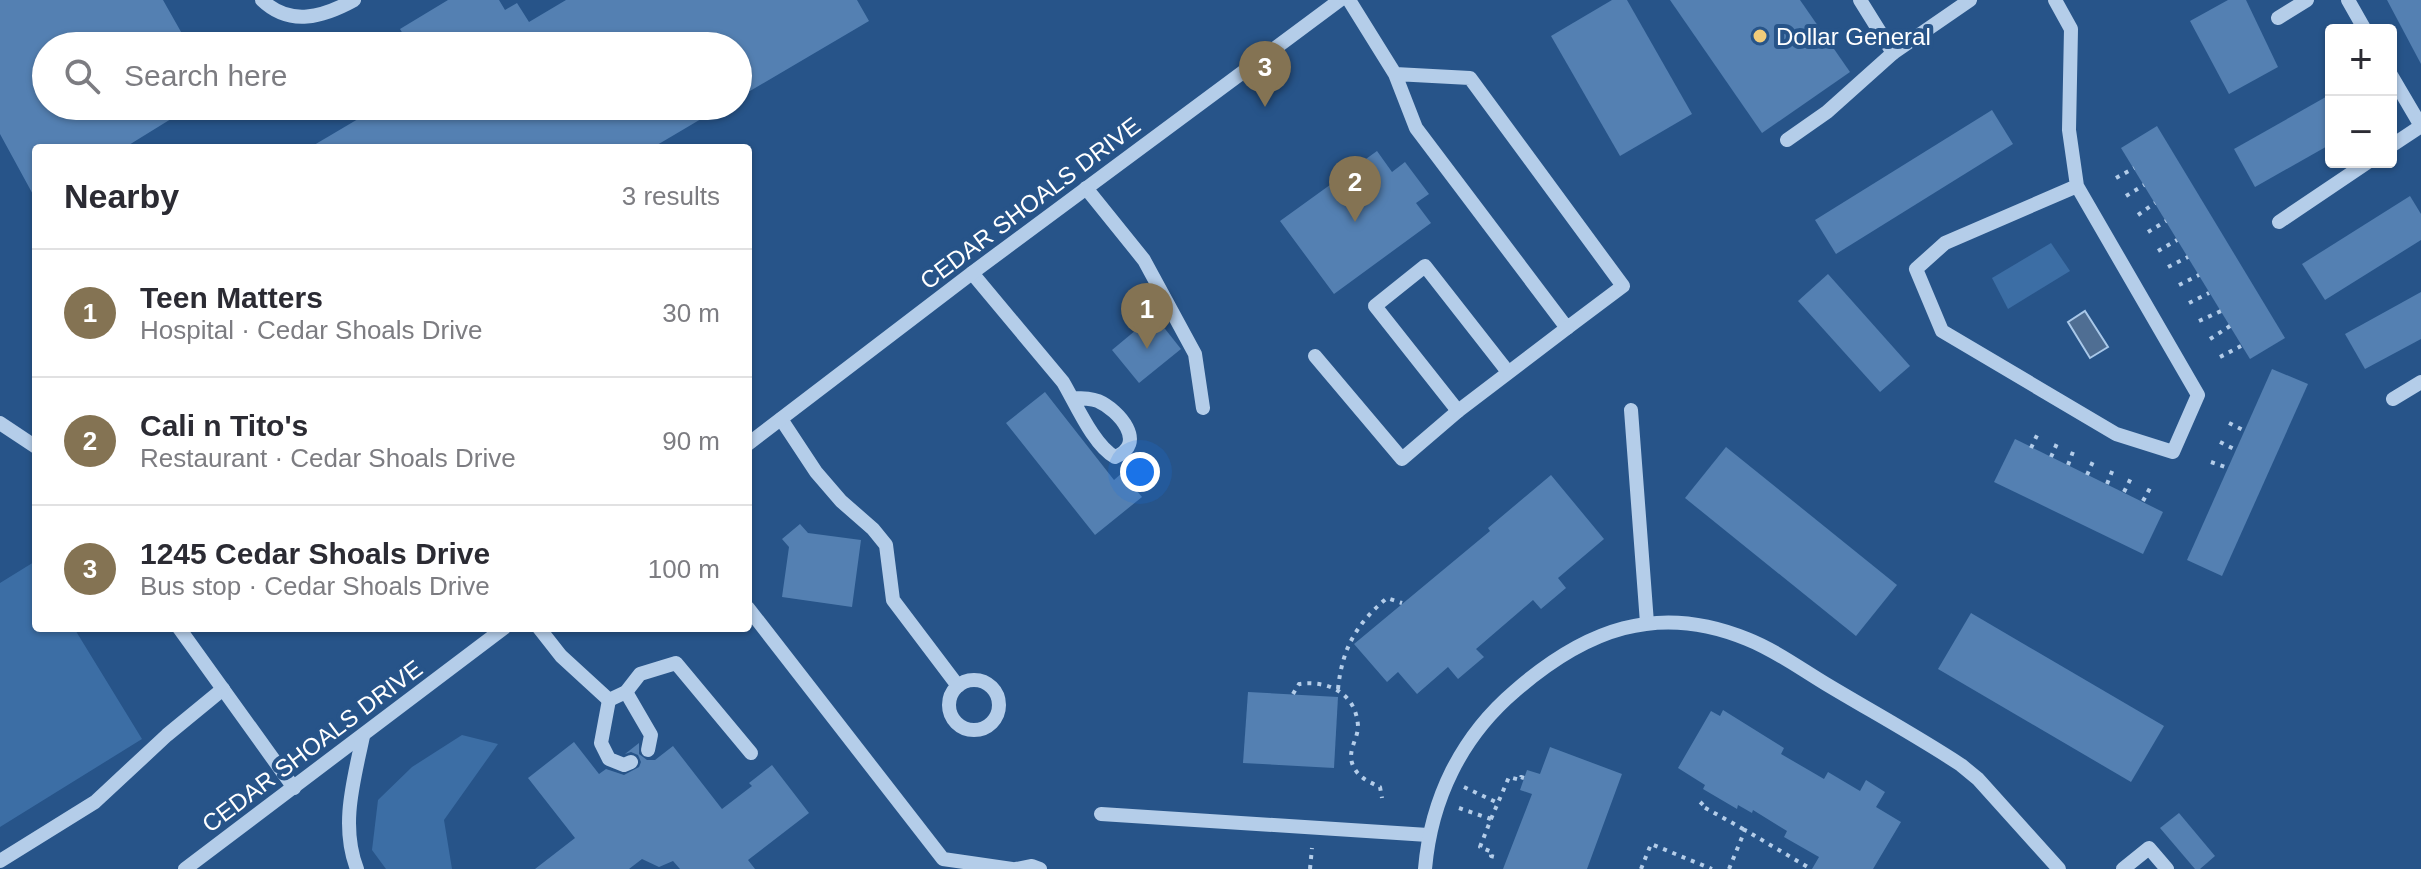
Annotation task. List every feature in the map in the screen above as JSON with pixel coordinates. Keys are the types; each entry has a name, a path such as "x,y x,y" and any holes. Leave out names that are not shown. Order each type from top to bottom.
{"street":[{"path":"262,0 274,11 303,17 336,10 354,0"},
{"name":"CEDAR SHOALS DRIVE","path":"752,441 1340,0"},
{"path":"1349,0 1395,74 1416,128 1567,328"},
{"path":"1860,0 1893,53"},
{"path":"1787,140 1827,112 1893,53 1970,0"},
{"path":"2055,0 2071,29 2069,130 2077,186 2198,395 2173,452 2116,434 1942,331 1916,269 1945,243 2077,186"},
{"path":"2278,18 2307,0"},
{"path":"2348,0 2362,24"},
{"path":"1315,356 1402,459 1458,411 1623,286 1470,78 1395,74"},
{"path":"2397,85 2421,126 2397,142"},
{"path":"2279,222 2359,168"},
{"path":"1086,188 1144,260 1195,354 1203,408"},
{"path":"1458,411 1375,306 1425,266 1508,372"},
{"path":"972,273 1063,382 1072,398 1105,452 1115,457 1128,448 1131,440 1129,428 1108,407 1097,401 1072,398"},
{"path":"2393,399 2421,382"},
{"path":"1631,410 1647,623"},
{"path":"781,419 816,472 886,545 893,600 958,686"},
{"path":"0,423 32,444"},
{"path":"752,613 947,866 958,869"},
{"path":"1425,869 1428,835 1447,779 1497,707 1541,668 1575,647 1615,629 1675,621 1709,626 1749,639 1937,749 1978,779 2059,869"},
{"path":"182,632 294,788"},
{"name":"CEDAR SHOALS DRIVE","path":"185,869 499,632"},
{"path":"542,632 561,656 609,700"},
{"path":"609,700 626,692 640,674 676,663 751,753"},
{"path":"0,861 95,802 167,735 223,689"},
{"path":"626,692 651,735 648,750"},
{"path":"609,700 601,743 609,759 624,765 631,762"},
{"path":"357,869 348,838 351,793 363,736"},
{"path":"1101,814 1428,835"},
{"path":"2123,869 2149,848 2167,869"},
{"path":"947,866 1014,869 1032,866 1040,869"}],"path":[{"path":"2116,178 2134,168"},
{"path":"2126,196 2144,185"},
{"path":"2138,215 2155,203"},
{"path":"2148,232 2166,221"},
{"path":"2158,251 2177,240"},
{"path":"2168,267 2188,257"},
{"path":"2179,285 2199,275"},
{"path":"2189,303 2209,293"},
{"path":"2199,321 2221,311"},
{"path":"2210,339 2230,326"},
{"path":"2220,357 2241,346"},
{"path":"2229,423 2245,431"},
{"path":"2031,448 2039,431"},
{"path":"2051,457 2058,441"},
{"path":"2220,442 2236,450"},
{"path":"2068,465 2074,449"},
{"path":"2087,475 2094,459"},
{"path":"2211,462 2228,468"},
{"path":"2107,484 2113,469"},
{"path":"2124,492 2131,478"},
{"path":"2143,501 2150,488"},
{"path":"1338,689 1340,670 1360,623 1387,598 1402,603"},
{"path":"1293,694 1299,684 1309,682 1338,689 1352,705 1358,729 1351,747 1351,761 1363,779 1380,787 1382,798"},
{"path":"1495,857 1491,856 1492,852 1480,847 1509,777 1524,778"},
{"path":"1447,779 1498,803"},
{"path":"1703,802 1700,805 1811,869"},
{"path":"1470,811 1491,819"},
{"path":"1729,869 1745,830"},
{"path":"1641,869 1651,844 1712,869"}],"shaded area":[{"path":"2051,243 2070,271 2008,309 1992,278"},
{"path":"2085,311 2108,347 2090,358 2068,322"},
{"path":"32,563 32,632 76,632 142,739 0,827 0,583"},
{"path":"462,735 498,744 444,820 452,869 386,869 372,850 378,800 412,767"}],"building":[{"path":"0,0 163,0 181,32 32,32 32,120 169,120 130,144 32,144 32,193 0,134"},
{"path":"448,0 499,0 505,10 517,3 529,22 566,0 857,0 869,21 752,90 752,32 402,32 400,29"},
{"path":"1612,0 1627,0 1692,114 1620,156 1551,36"},
{"name":"Dollar General","path":"1670,0 1800,0 1850,72 1762,133"},
{"path":"2228,0 2246,0 2278,67 2229,94 2190,21"},
{"path":"2387,0 2421,0 2421,64"},
{"path":"2325,97 2325,147 2255,187 2234,149"},
{"path":"1992,110 2013,144 1836,254 1815,220"},
{"path":"356,120 699,120 659,144 316,144"},
{"path":"2157,126 2285,338 2250,359 2121,148"},
{"path":"1377,151 1392,172 1405,162 1429,194 1416,203 1431,223 1334,294 1280,221"},
{"path":"2410,196 2421,214 2421,240 2325,300 2302,264"},
{"path":"1828,274 1910,366 1880,392 1798,301"},
{"path":"2421,292 2421,339 2365,369 2345,334"},
{"path":"1154,315 1181,349 1139,383 1112,350"},
{"path":"2272,369 2308,384 2222,576 2187,560"},
{"path":"1045,392 1114,480 1122,473 1142,497 1095,535 1006,423"},
{"path":"2015,439 2163,512 2143,554 1994,482"},
{"path":"1726,447 1897,585 1856,636 1685,498"},
{"path":"1551,475 1604,539 1558,578 1566,588 1541,609 1533,600 1476,649 1484,657 1458,679 1448,667 1417,694 1398,672 1387,682 1354,644 1490,531 1488,528"},
{"path":"800,524 808,533 861,540 852,607 782,597 789,547 782,539"},
{"path":"1971,613 2164,726 2131,782 1938,669"},
{"path":"1248,692 1338,697 1334,768 1243,763"},
{"path":"1723,710 1784,748 1781,754 1824,779 1828,772 1860,791 1866,780 1885,792 1876,807 1901,822 1873,869 1812,869 1819,857 1784,837 1787,831 1753,810 1752,813 1738,805 1737,809 1703,789 1705,785 1678,768 1711,711 1720,716"},
{"path":"574,742 599,774 606,769 624,775 639,767 641,762 638,755 631,752 625,754 639,743 639,754 647,760 655,760 673,746 722,809 752,786 749,783 772,765 809,813 748,860 755,869 680,869 673,861 659,867 642,859 629,869 535,869 575,838 528,778"},
{"path":"1550,747 1622,774 1587,869 1503,869 1532,794 1520,790 1527,770 1540,774"},
{"path":"2179,813 2215,856 2200,869 2195,869 2160,828"}],"place":[{"name":"Dollar General","path":"1760,36"},
{"name":"1245 Cedar Shoals Drive","path":"1265,107"},
{"name":"Cali n Tito's","path":"1355,222"},
{"name":"Teen Matters","path":"1147,349"}]}
